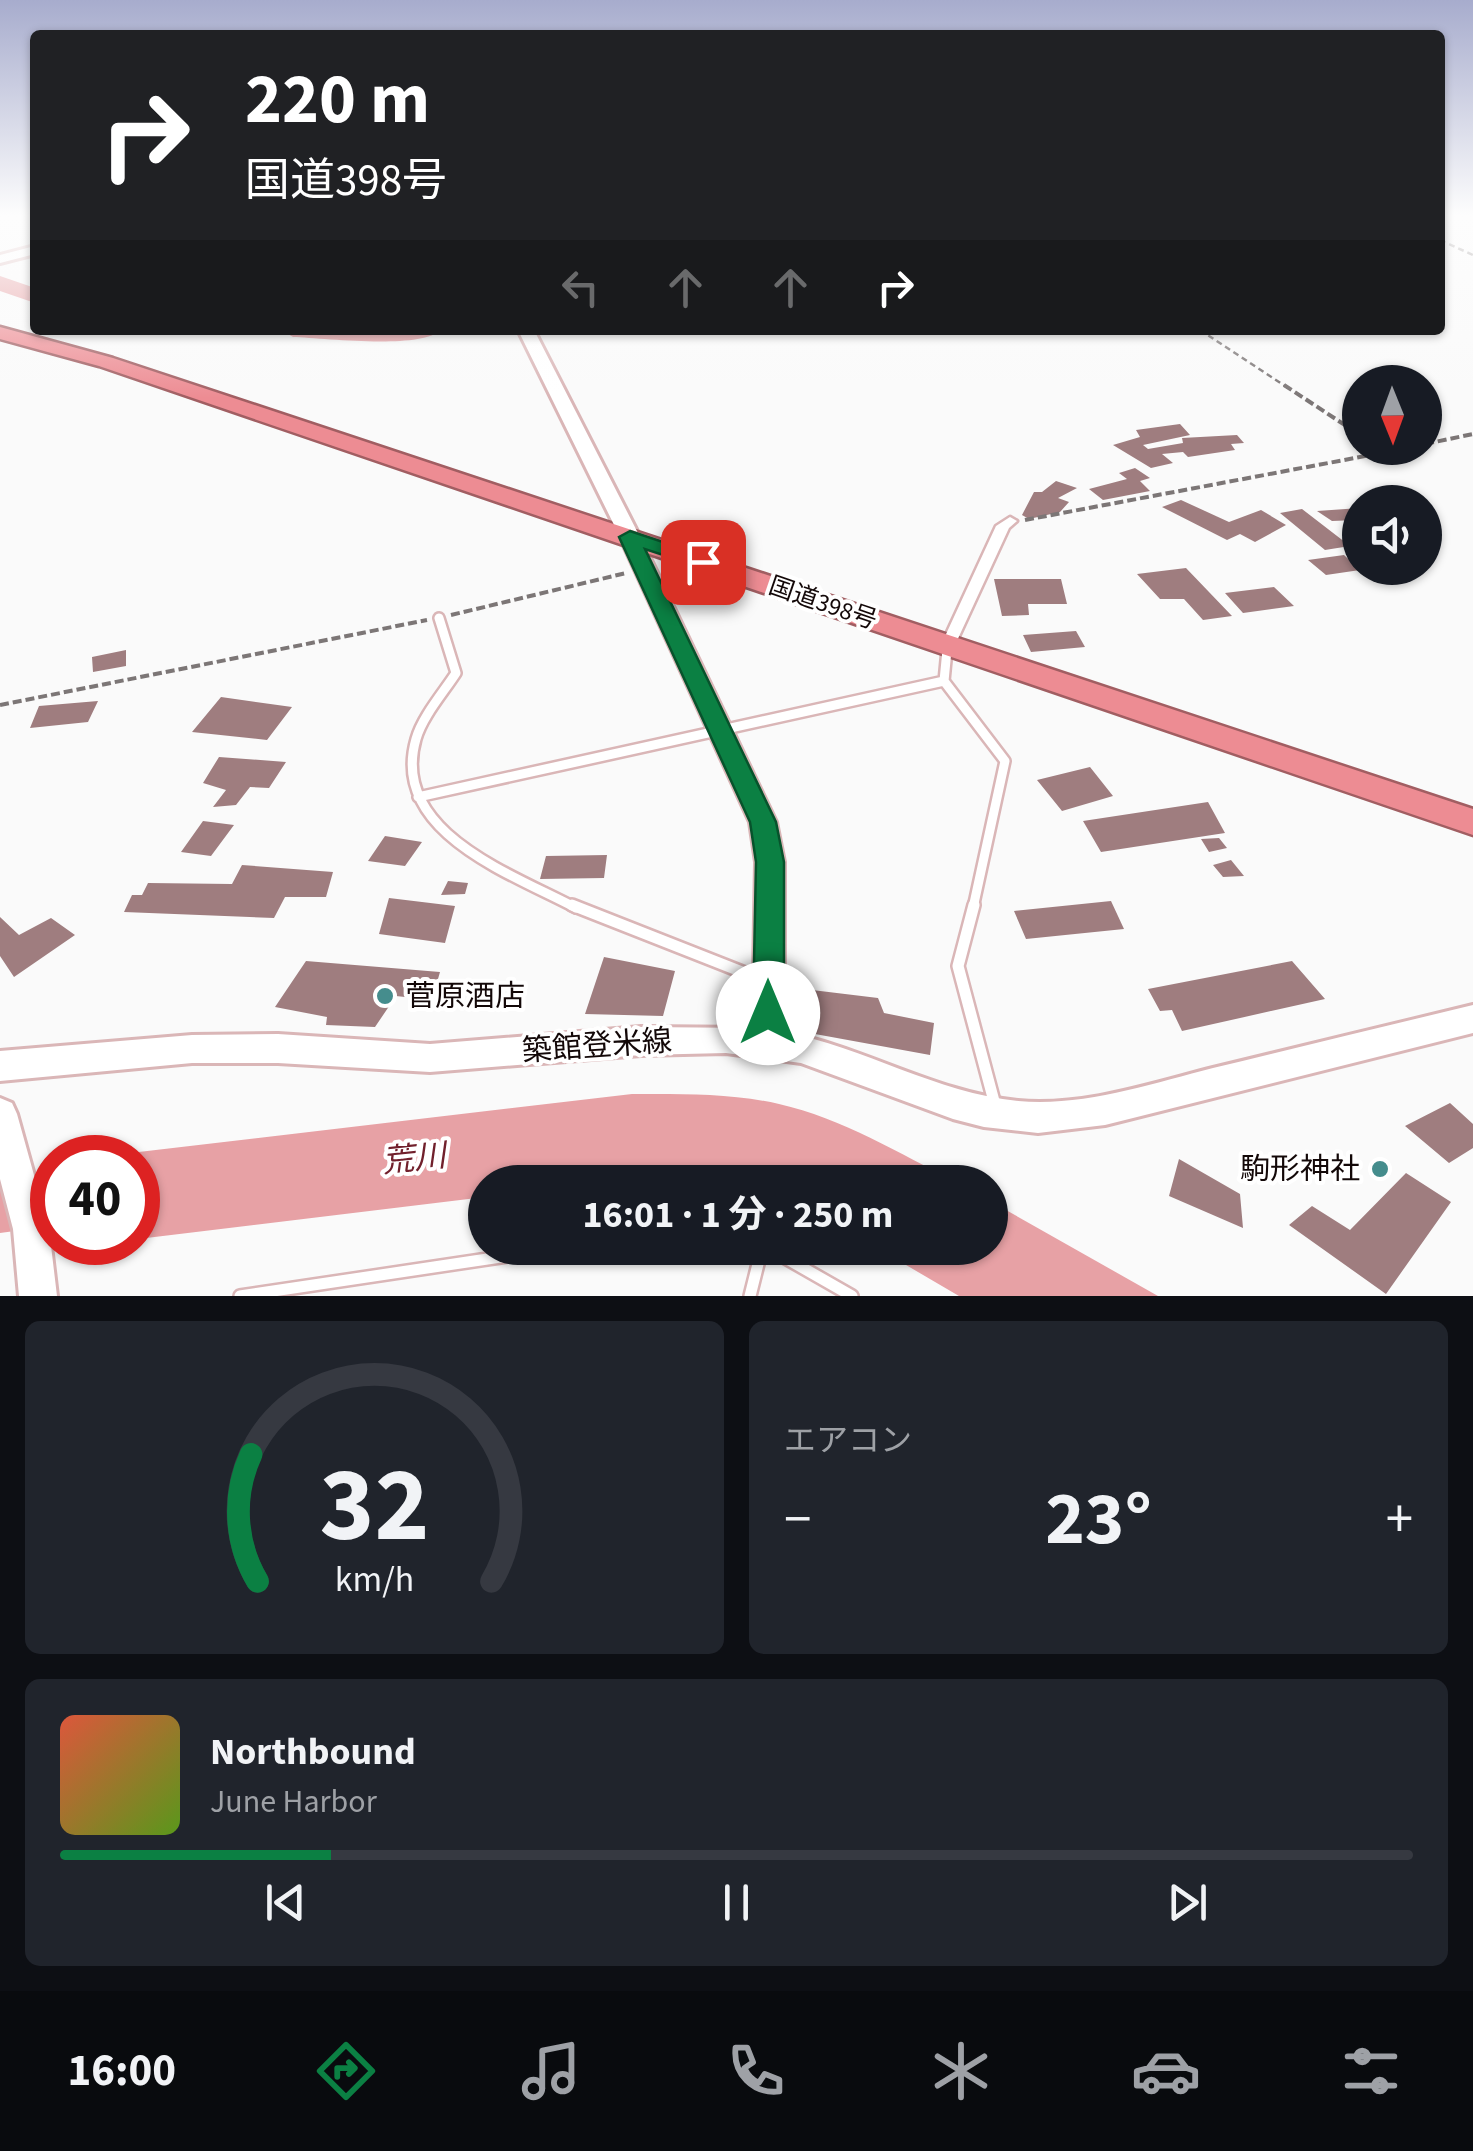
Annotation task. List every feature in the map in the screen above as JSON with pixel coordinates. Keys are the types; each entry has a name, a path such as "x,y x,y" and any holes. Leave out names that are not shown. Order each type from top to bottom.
{"highway":[{"name":"国道398号","path":"0,332 106,362 1473,822"}],"street":[{"path":"529,335 630,537 763,822 770,862 768,1043"},
{"path":"948,645 1003,526 1010,521"},
{"name":"築館登米線","path":"0,1066 134,1051 260,1048 428,1058 646,1039 768,1043 806,1050 968,1107 1054,1117 1105,1110 1473,1019"},
{"path":"1,1118 31,1229 38,1296"}],"lane":[{"path":"439,618 456,673 416,736 411,767 418,797 432,822 470,851 590,914 769,983"},
{"path":"948,645 944,682 1005,761 984,868 958,966 998,1113"},
{"path":"418,797 944,682"},
{"path":"240,1296 468,1262"},
{"path":"750,1296 760,1265"},
{"path":"796,1265 852,1296"}],"path":[{"path":"1208,335 1342,424"},
{"path":"1442,440 1473,434"},
{"path":"1010,521 1040,520 1342,460"},
{"path":"0,705 439,618 644,568"}],"water":[{"path":"632,1094 688,1094 761,1100 802,1110 923,1165 468,1165 468,1199 160,1236 160,1149"},
{"path":"1008,1211 1158,1296 959,1296 906,1265 1008,1265"}],"building":[{"path":"1180,424 1190,435 1143,445 1148,449 1183,443 1182,438 1237,435 1244,443 1231,444 1235,450 1188,457 1183,452 1162,454 1173,463 1151,468 1113,445 1140,437 1136,430"},
{"path":"1135,468 1150,478 1140,481 1150,491 1103,500 1089,489 1127,479 1119,473"},
{"path":"1056,481 1077,488 1058,498 1069,502 1060,512 1029,519 1022,515 1034,492 1042,492"},
{"path":"1181,500 1229,522 1261,510 1286,525 1255,542 1240,534 1227,540 1162,507"},
{"path":"1302,509 1342,540 1342,547 1325,550 1280,513"},
{"path":"1342,509 1342,521 1332,521 1317,511"},
{"path":"1342,555 1342,573 1326,575 1308,560"},
{"path":"1186,568 1232,616 1203,620 1184,599 1160,599 1137,574"},
{"path":"994,579 1061,579 1067,604 1028,604 1029,615 1002,616"},
{"path":"1274,587 1294,606 1243,613 1225,593"},
{"path":"1076,631 1085,647 1031,652 1023,635"},
{"path":"126,650 126,666 93,672 92,657"},
{"path":"221,697 292,707 267,740 192,732"},
{"path":"98,701 88,722 30,728 39,706"},
{"path":"219,757 286,762 269,788 250,787 236,805 213,807 226,790 203,783"},
{"path":"1090,767 1113,796 1062,811 1037,780"},
{"path":"1208,802 1225,833 1101,852 1083,821"},
{"path":"203,821 234,825 211,856 181,852"},
{"path":"385,836 422,842 405,866 368,861"},
{"path":"1219,838 1227,848 1209,852 1201,839"},
{"path":"607,855 604,878 540,879 546,856"},
{"path":"1231,860 1244,876 1223,877 1213,865"},
{"path":"242,865 333,872 326,897 285,897 274,918 124,912 132,895 142,895 148,883 232,884"},
{"path":"448,881 468,883 465,894 441,895"},
{"path":"389,898 455,906 445,943 379,934"},
{"path":"1111,901 1124,929 1026,939 1014,911"},
{"path":"0,917 19,935 51,918 75,935 14,977 0,956"},
{"path":"604,957 675,971 663,1016 585,1014"},
{"path":"306,961 440,972 432,1000 396,996 375,1027 326,1025 327,1017 275,1007"},
{"path":"1292,961 1325,999 1182,1031 1172,1010 1160,1011 1148,989"},
{"path":"812,990 878,998 884,1013 934,1023 930,1055 815,1034"},
{"path":"1450,1103 1473,1124 1473,1148 1449,1163 1405,1126"},
{"path":"1179,1159 1240,1194 1243,1228 1169,1196"},
{"path":"1406,1173 1451,1202 1386,1294 1289,1225 1312,1206 1350,1230"}],"waterway":[{"path":"0,283 30,294"},
{"name":"荒川","path":"0,1206 30,1202"}],"place":[{"name":"菅原酒店","path":"385,996"},
{"name":"駒形神社","path":"1380,1169"}],"route":[{"path":"703,562 630,537 763,822 770,862 768,1013"}]}
